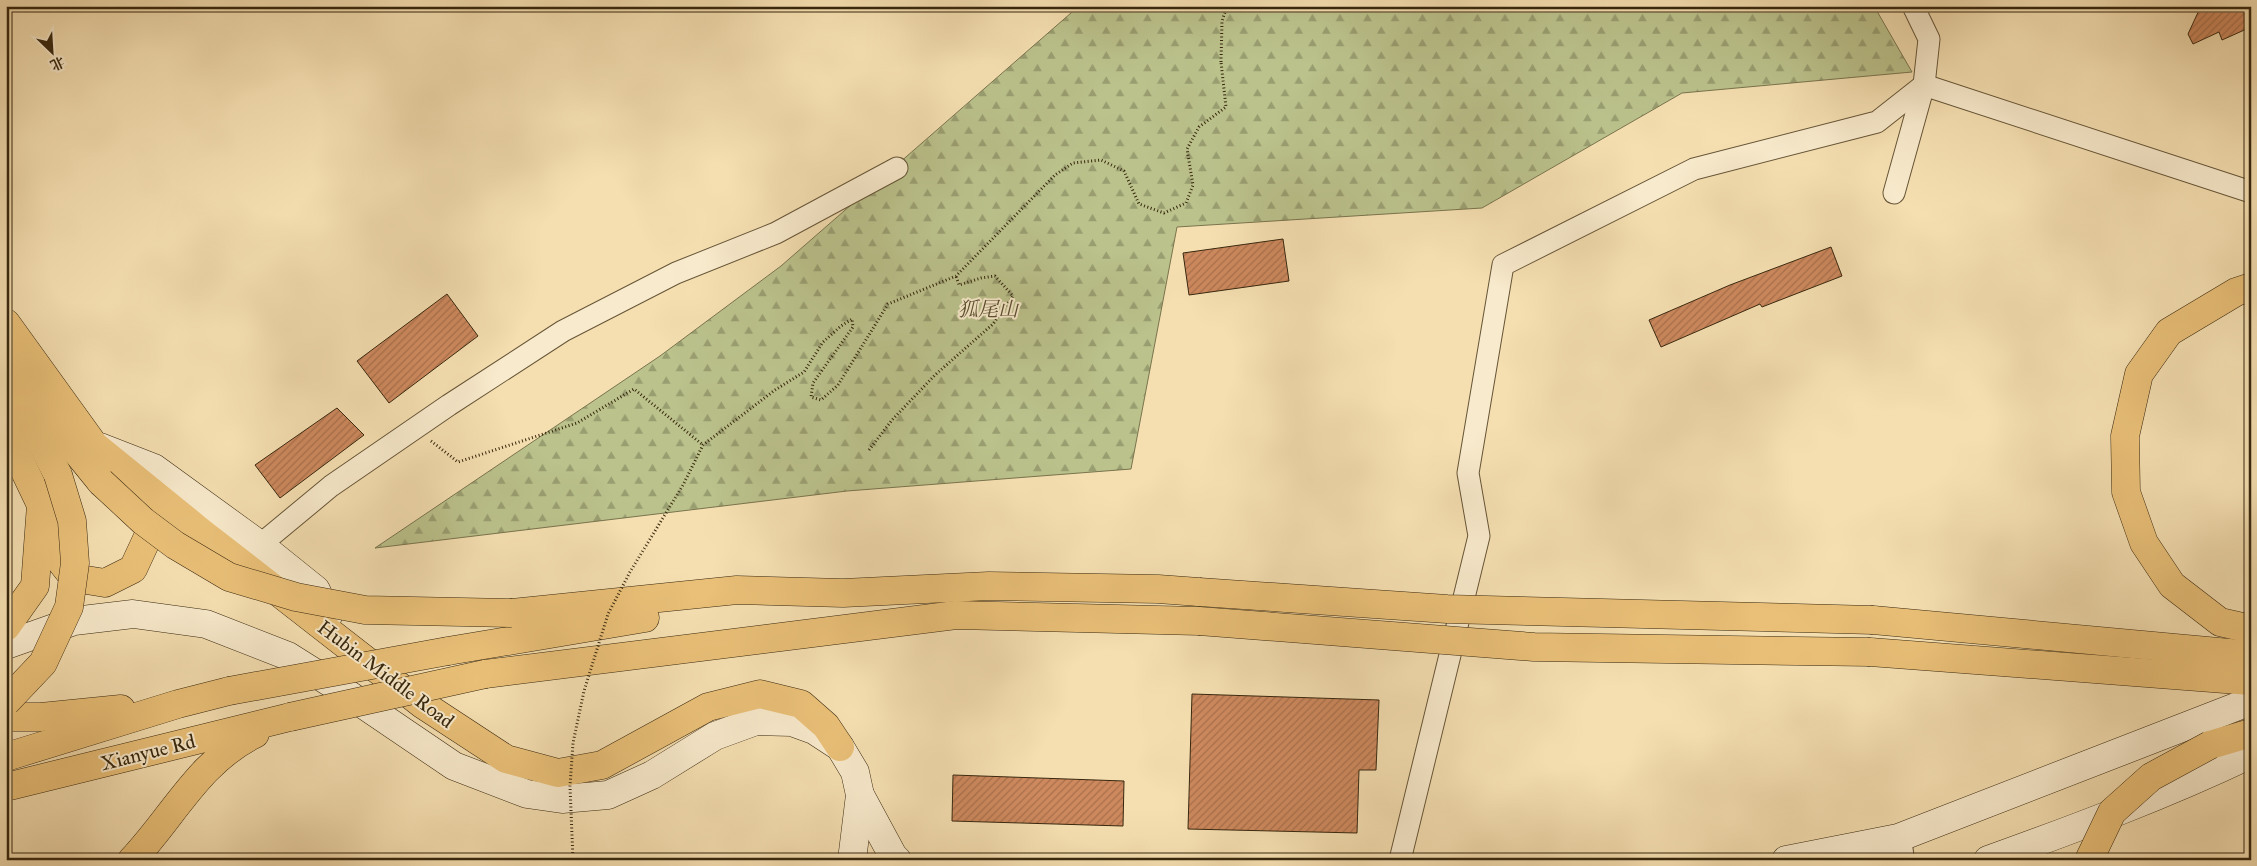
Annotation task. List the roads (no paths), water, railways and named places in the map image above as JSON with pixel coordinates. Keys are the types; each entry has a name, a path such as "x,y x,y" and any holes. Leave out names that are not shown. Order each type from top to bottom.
{"main road":[{"path":"2251,287 2236,292 2169,332 2139,374 2124,436 2126,492 2144,543 2172,585 2220,622 2251,629"},
{"name":"Hubin Middle Road","path":"6,323 94,445 422,704 506,759 558,773 602,765 708,707 760,694 801,704 826,726 840,747"},
{"path":"6,358 58,429 101,482 143,521 175,545 229,577 296,596 365,610 512,613 737,590 843,593 990,586 1158,589 1447,609 1873,620 2251,655"},
{"path":"6,393 41,442 58,475 72,521 75,563 69,607 43,663 6,702"},
{"path":"6,432 41,505 51,550 74,578 105,583 133,570 152,528 152,492"},
{"path":"94,445 154,468 260,545 316,590 339,640"},
{"path":"6,627 35,586 41,505"},
{"name":"Xianyue Rd","path":"6,757 178,704 229,691 631,620 843,593"},
{"path":"6,645 74,621 133,614 206,624 288,656 454,766 527,794 562,799 608,795 652,775 715,736 756,721 792,722 814,730 840,747 855,772 860,795 897,860"},
{"path":"132,860 146,845 204,770 238,742 290,717 485,674 956,615 1199,621 1534,647 1870,652 2251,681"},
{"path":"1786,860 1899,849 2251,701"},
{"path":"6,717 41,716 178,704"},
{"name":"Xianyue Rd","path":"6,786 290,717"},
{"path":"2089,860 2112,812 2151,777 2210,745 2251,732"},
{"path":"1988,860 2195,781 2251,754"},
{"path":"852,860 860,795"}],"street":[{"path":"1894,194 1924,85 1929,39 1913,6"},
{"path":"1924,85 2251,192"},
{"path":"1400,860 1479,536 1468,473 1503,265 1694,169 1877,122 1924,85"},
{"path":"260,545 331,486 414,429 564,332 676,274 776,232 898,168"}],"park label":[{"name":"狐尾山","path":"988,309"}]}
